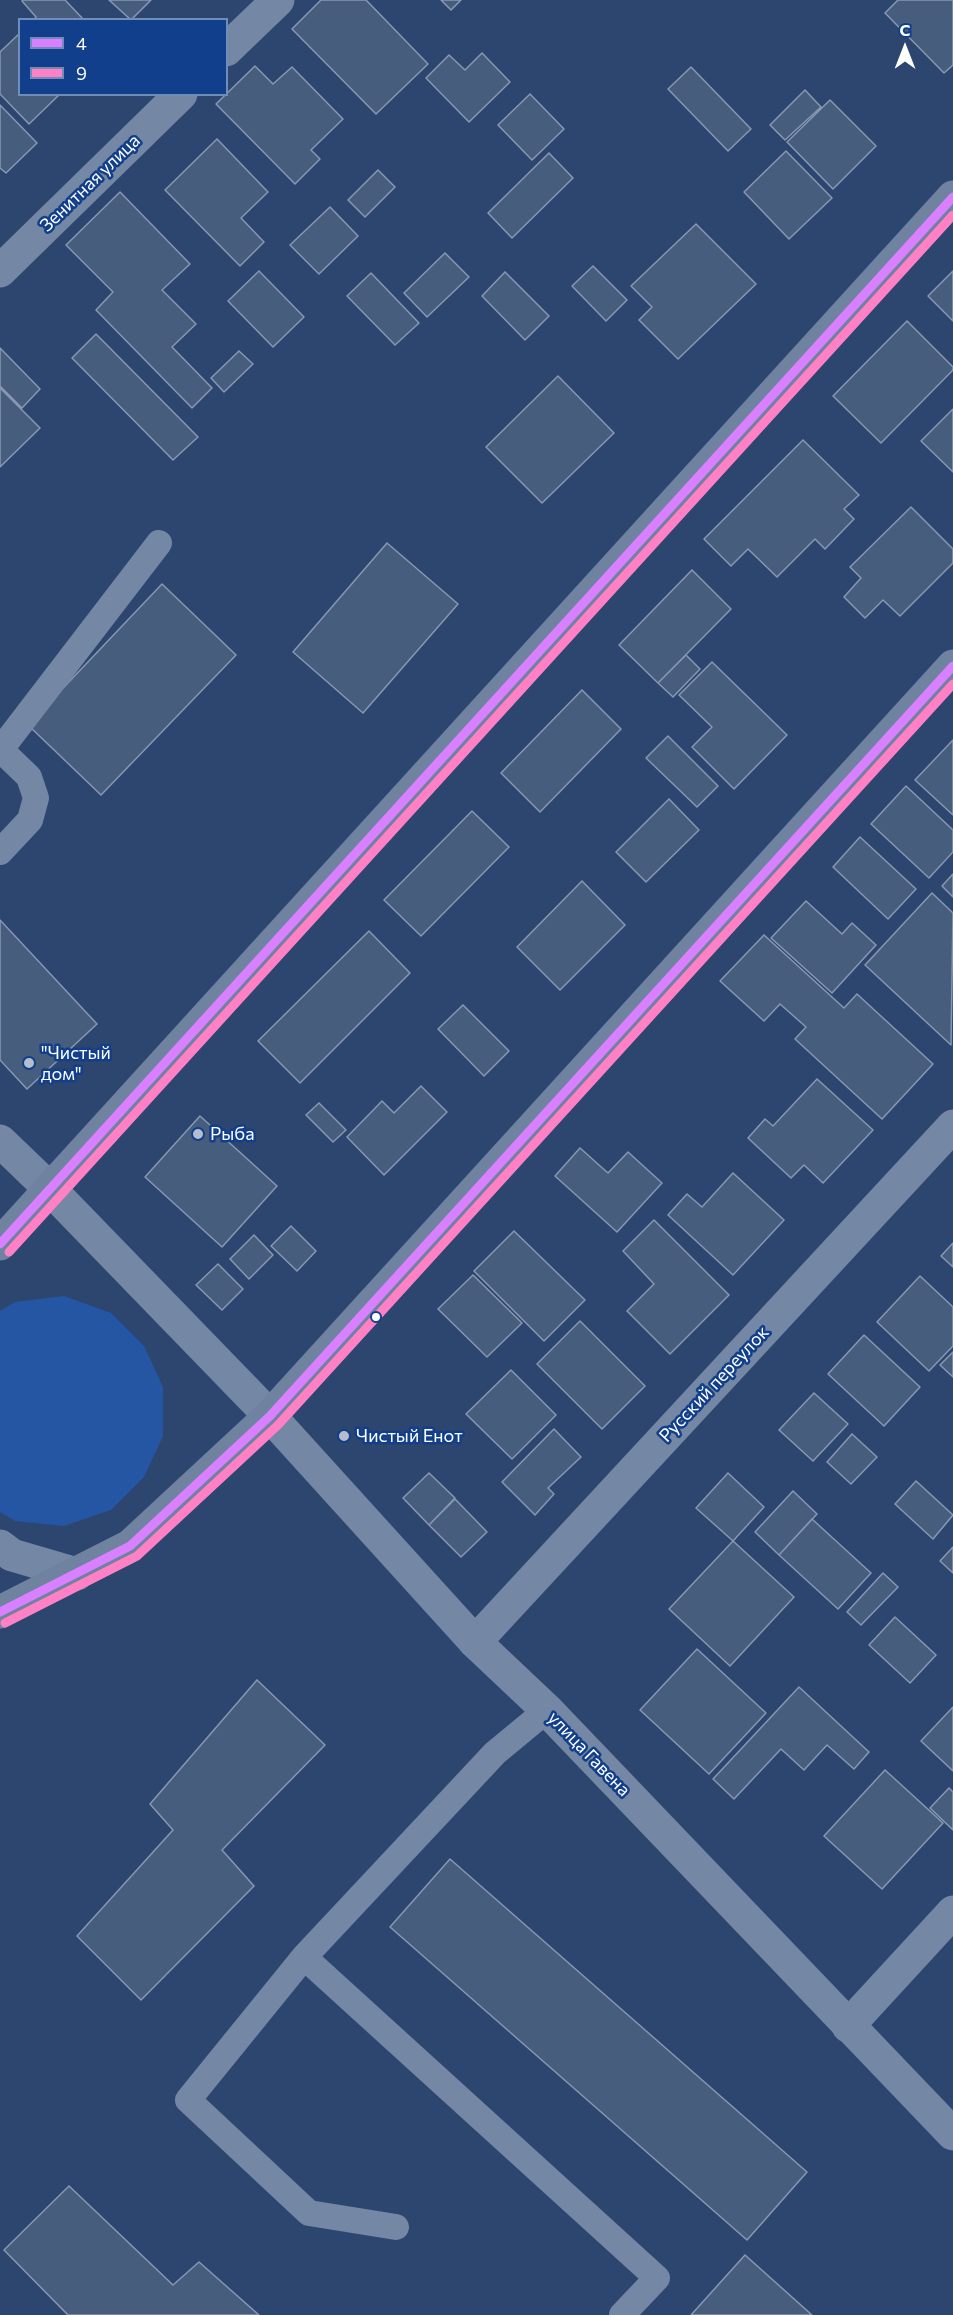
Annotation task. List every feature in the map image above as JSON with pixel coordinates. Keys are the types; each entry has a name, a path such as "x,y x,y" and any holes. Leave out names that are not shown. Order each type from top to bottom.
{"main road":[{"path":"0,1244 953,197"},
{"path":"0,1612 130,1546 270,1416 953,666"}],"street":[{"path":"228,48 278,0"},
{"name":"Зенитная улица","path":"0,271 179,96"},
{"name":"Русский переулок","path":"475,1641 953,1126"},
{"name":"улица Гавена","path":"0,1141 50,1189 270,1416 475,1641 547,1710 953,2134"},
{"path":"0,1546 12,1555 77,1574"},
{"path":"848,2026 953,1912"}],"lane":[{"path":"0,852 30,820 36,798 29,777 0,749 159,543"},
{"path":"396,2227 309,2213 188,2100 304,1957 495,1753 547,1710"},
{"path":"304,1957 657,2278 622,2315"}],"shaded area":[{"path":"64,1296 111,1313 144,1346 163,1387 163,1436 144,1477 111,1510 64,1526 15,1521 0,1512 0,1311 15,1302"}],"building":[{"path":"65,0 82,18 35,18 22,1"},
{"path":"109,0 151,0 133,18 129,18"},
{"path":"321,0 366,0 428,64 376,114 292,29"},
{"path":"441,0 461,0 451,10"},
{"path":"898,0 953,0 953,65 944,73 885,13"},
{"path":"18,35 18,96 58,96 29,124 0,94 0,52"},
{"path":"482,53 510,82 469,122 426,78 449,55 465,70"},
{"path":"255,66 273,84 292,67 343,119 311,150 320,159 295,184 216,104 224,96 228,96 228,92"},
{"path":"691,67 751,129 728,151 668,89"},
{"path":"805,90 821,107 785,140 770,125"},
{"path":"530,94 564,129 532,160 498,125"},
{"path":"830,100 876,146 833,189 787,142"},
{"path":"0,105 37,143 6,173 0,168"},
{"path":"217,139 268,192 241,218 264,242 240,266 165,190"},
{"path":"786,151 832,198 789,239 744,192"},
{"path":"549,153 573,178 512,238 488,213"},
{"path":"378,170 395,187 365,217 348,200"},
{"path":"120,192 190,264 162,290 196,324 172,347 212,388 192,408 96,310 113,292 66,245"},
{"path":"330,207 358,236 319,274 290,245"},
{"path":"696,224 756,284 678,359 639,320 652,307 631,286"},
{"path":"445,253 469,277 427,317 404,293"},
{"path":"593,266 627,300 606,321 572,286"},
{"path":"259,271 304,317 273,347 228,301"},
{"path":"953,271 953,321 928,296"},
{"path":"505,272 549,316 525,340 482,296"},
{"path":"371,273 419,323 395,345 347,296"},
{"path":"907,321 953,367 953,370 881,443 833,396"},
{"path":"96,334 198,437 173,460 72,358"},
{"path":"0,348 40,389 22,408 0,386"},
{"path":"239,351 253,364 224,392 211,378"},
{"path":"558,376 614,433 542,503 486,447"},
{"path":"0,388 40,428 0,467"},
{"path":"953,409 953,472 921,441"},
{"path":"803,440 859,495 844,509 854,519 825,549 815,539 777,577 748,549 731,566 704,539"},
{"path":"911,507 953,549 953,563 900,616 883,600 865,618 844,597 861,578 850,567"},
{"path":"387,543 458,604 363,713 293,652"},
{"path":"692,570 731,609 658,683 619,645"},
{"path":"162,584 236,655 101,795 28,725"},
{"path":"686,655 700,669 673,697 658,683"},
{"path":"712,662 787,735 734,789 692,747 712,727 679,695"},
{"path":"582,690 621,729 540,812 501,773"},
{"path":"668,736 718,786 697,807 646,758"},
{"path":"953,740 953,815 915,780"},
{"path":"906,786 953,830 953,852 929,878 871,824"},
{"path":"669,799 699,830 646,882 616,852"},
{"path":"472,811 509,847 421,936 384,900"},
{"path":"860,837 916,889 888,919 833,867"},
{"path":"953,874 953,897 942,886"},
{"path":"582,881 625,925 560,990 517,947"},
{"path":"932,893 953,913 951,1045 865,965"},
{"path":"806,901 842,934 852,923 876,945 832,993 771,938"},
{"path":"0,920 97,1024 27,1089 0,1060"},
{"path":"369,931 410,973 300,1083 258,1041"},
{"path":"764,935 844,1008 857,994 933,1064 882,1119 795,1039 806,1027 780,1004 764,1021 720,981"},
{"path":"463,1005 509,1051 484,1076 438,1029"},
{"path":"817,1079 873,1130 823,1183 804,1165 791,1178 748,1138 765,1119 773,1126"},
{"path":"421,1086 447,1112 384,1175 347,1137 382,1101 394,1113"},
{"path":"319,1103 346,1130 333,1142 306,1115"},
{"path":"200,1116 277,1186 222,1247 145,1177"},
{"path":"580,1148 608,1173 628,1152 662,1183 617,1232 555,1176"},
{"path":"733,1173 784,1220 733,1275 668,1215 687,1194 702,1207"},
{"path":"654,1220 729,1295 670,1354 627,1311 654,1284 623,1251"},
{"path":"291,1226 316,1251 297,1271 271,1246"},
{"path":"514,1231 585,1300 544,1341 474,1271"},
{"path":"254,1235 273,1255 249,1279 230,1259"},
{"path":"953,1243 953,1267 941,1256"},
{"path":"218,1264 243,1289 222,1310 196,1285"},
{"path":"473,1275 522,1323 487,1357 438,1309"},
{"path":"920,1276 953,1307 953,1346 929,1371 877,1322"},
{"path":"580,1321 645,1386 602,1429 537,1364"},
{"path":"864,1335 920,1387 884,1426 828,1374"},
{"path":"953,1352 953,1377 940,1365"},
{"path":"511,1370 556,1415 512,1459 466,1414"},
{"path":"814,1393 848,1424 813,1461 779,1430"},
{"path":"554,1429 581,1457 548,1488 554,1494 535,1515 502,1482"},
{"path":"852,1434 877,1457 851,1484 827,1462"},
{"path":"429,1473 455,1498 429,1525 403,1498"},
{"path":"728,1473 764,1507 733,1541 696,1508"},
{"path":"916,1481 953,1515 933,1539 895,1504"},
{"path":"793,1491 817,1514 779,1555 755,1532"},
{"path":"455,1499 487,1532 461,1557 429,1525"},
{"path":"812,1519 871,1573 838,1609 779,1555"},
{"path":"733,1541 794,1597 730,1666 669,1609"},
{"path":"953,1547 953,1573 940,1561"},
{"path":"883,1573 898,1587 861,1625 847,1612"},
{"path":"895,1617 936,1655 910,1683 869,1645"},
{"path":"697,1649 766,1713 709,1774 640,1710"},
{"path":"257,1680 325,1745 222,1850 254,1886 141,2000 77,1936 173,1830 150,1804"},
{"path":"799,1687 869,1752 854,1769 827,1745 804,1770 781,1749 734,1799 713,1779"},
{"path":"953,1707 953,1771 921,1741"},
{"path":"885,1770 943,1823 882,1889 824,1836"},
{"path":"949,1788 953,1792 953,1830 930,1808"},
{"path":"450,1859 807,2172 747,2240 390,1927"},
{"path":"69,2186 173,2285 199,2262 259,2315 68,2315 4,2250"},
{"path":"745,2255 812,2315 691,2315"}],"transit line":[{"name":"4","path":"0,1244 953,197"},
{"name":"9","path":"9,1252 953,215"},
{"name":"4","path":"0,1612 130,1546 270,1416 953,666"},
{"name":"9","path":"5,1623 137,1556 278,1425 953,684"}],"place":[{"name":"\"Чистый дом\"","path":"29,1063"},
{"name":"Рыба","path":"198,1134"},
{"name":"Чистый Енот","path":"344,1436"}]}
